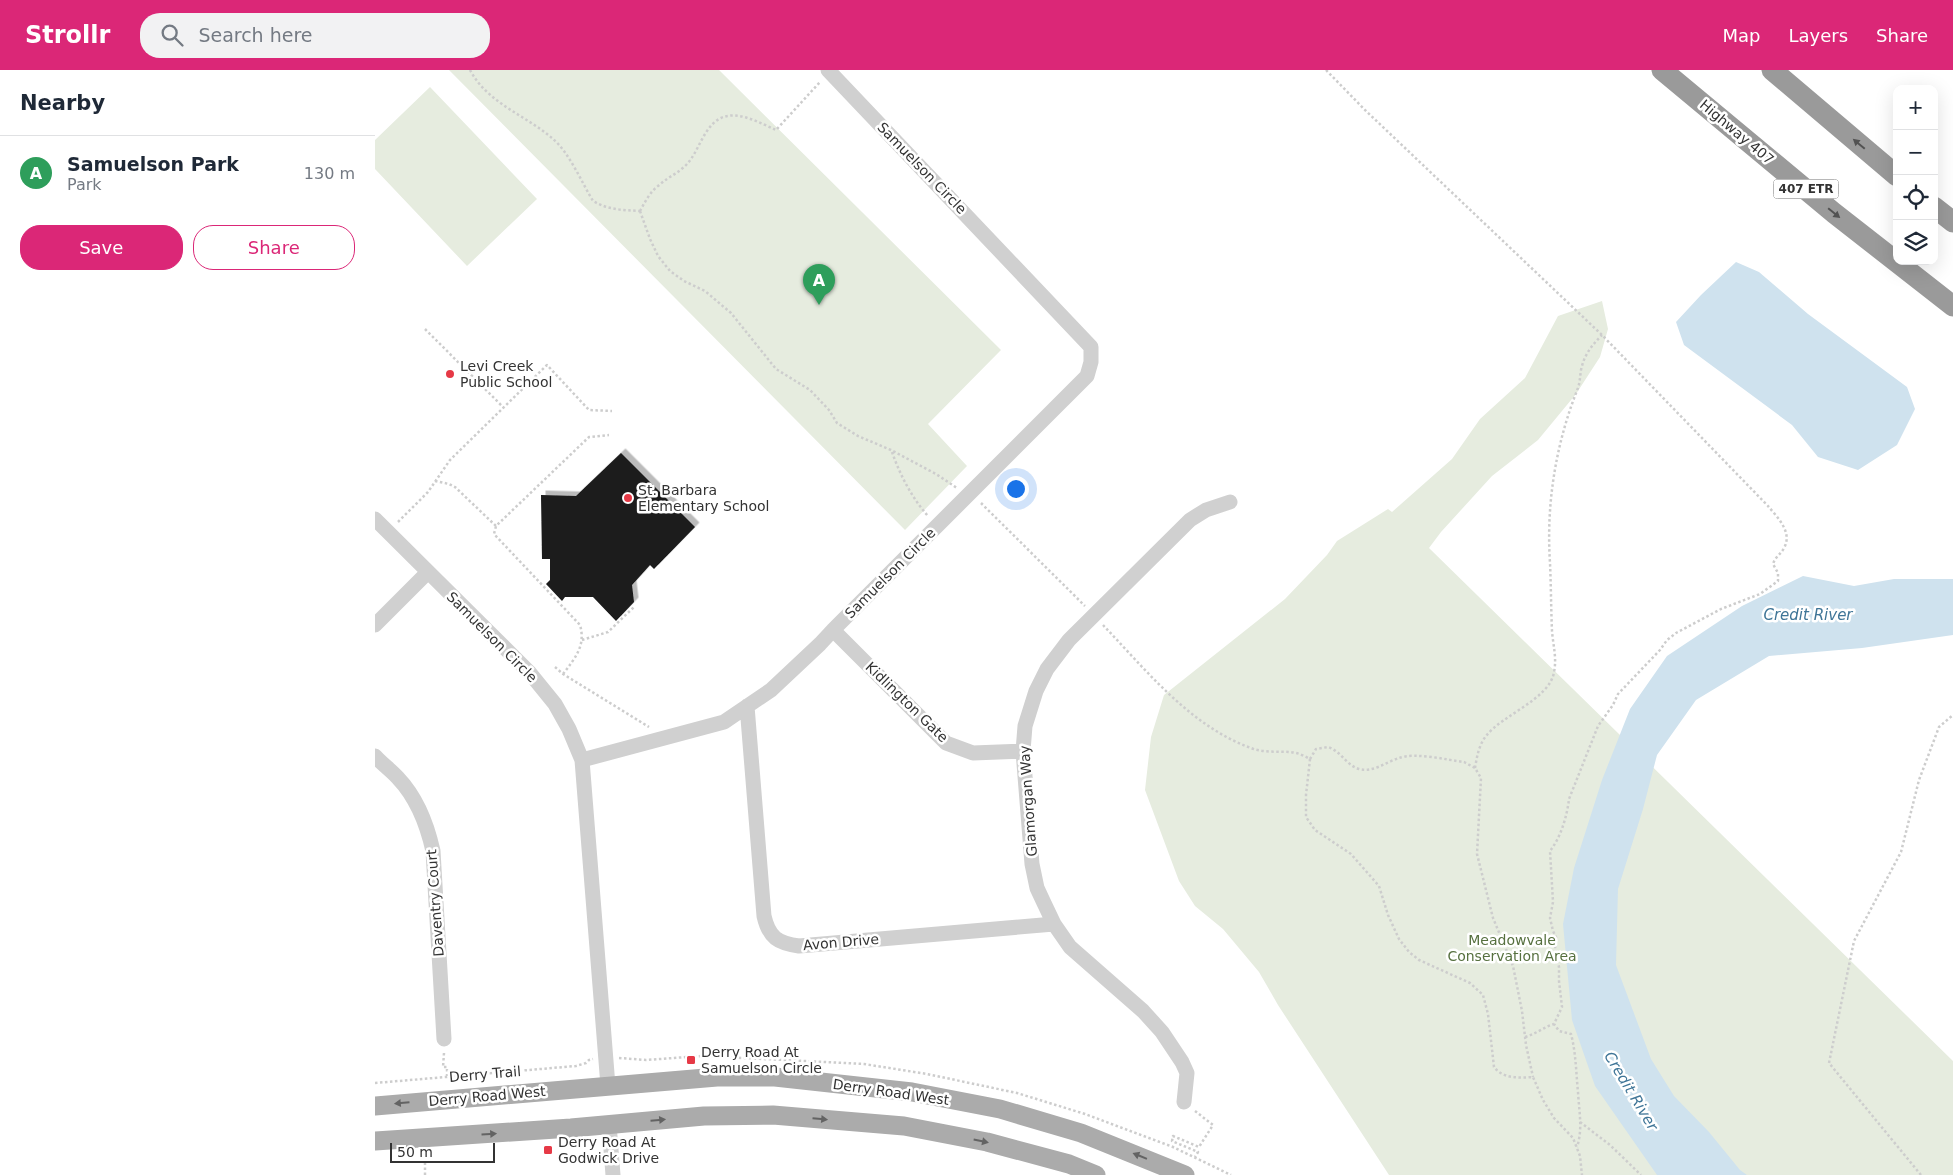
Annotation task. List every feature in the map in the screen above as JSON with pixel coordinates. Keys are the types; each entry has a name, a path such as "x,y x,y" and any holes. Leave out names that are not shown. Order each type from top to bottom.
{"highway":[{"name":"Highway 407","path":"1662,70 1834,213 1953,306"},
{"path":"1772,70 1896,175"},
{"path":"1938,210 1953,222"}],"main road":[{"name":"Derry Road West","path":"375,1106 717,1077 775,1077 912,1092 1000,1109 1081,1133 1185,1175"},
{"path":"375,1141 704,1116 773,1115 904,1126 987,1142 1069,1164 1096,1175"}],"street":[{"name":"Samuelson Circle","path":"375,519 529,672 555,704 569,729 582,760 725,722 771,690 820,644 1087,376 1091,362 1091,347 828,71"},
{"name":"Glamorgan Way","path":"1184,1102 1187,1073 1162,1032 1143,1011 1070,947 1054,924 1037,888 1032,864 1023,751 1025,726 1036,691 1047,669 1069,640 1190,520 1206,510 1230,502"},
{"path":"375,625 428,572"},
{"name":"Kidlington Gate","path":"833,630 947,743 973,753 1023,751"},
{"name":"Avon Drive","path":"747,706 764,916 767,927 774,939 799,946 1054,924"},
{"name":"Daventry Court","path":"375,756 397,776 415,800 430,838 433,851 444,1038"},
{"path":"582,760 608,1086"},
{"path":"609,1124 613,1175"}],"path":[{"path":"470,70 474,78 499,103 555,140 593,201 602,207 615,210 640,211"},
{"path":"1326,70 1365,110 1603,335 1768,506 1785,529 1785,547 1775,558 1773,564 1779,577 1778,581 1760,594 1721,609 1676,633 1667,640 1660,650 1618,694 1613,705 1598,726 1569,799 1557,841 1550,850 1553,902 1550,918 1556,937 1555,950 1559,967 1563,1006 1554,1024 1525,1037"},
{"path":"640,211 658,186 678,173 691,158 710,128 720,118 741,116 776,130 828,71"},
{"path":"640,211 649,239 658,256 670,271 684,281 705,291 731,313 776,369 810,390 829,410 837,423 858,436 891,450 936,474 961,491"},
{"path":"425,329 504,408"},
{"path":"1475,768 1477,755 1482,742 1488,734 1550,684 1554,674 1555,659 1552,632 1549,539 1552,483 1567,417 1579,386 1585,356 1603,335"},
{"path":"388,532 428,492 450,460 547,365 589,410 612,411"},
{"path":"563,674 579,653 582,640 580,625 494,534 496,526 589,437 609,435"},
{"path":"891,450 897,468 915,499 937,527"},
{"path":"435,482 455,487 496,526"},
{"path":"977,499 1087,609"},
{"path":"582,640 608,632 634,608"},
{"path":"1099,621 1170,694 1220,734 1265,752 1297,753 1310,759"},
{"path":"555,667 664,738"},
{"path":"1921,1175 1829,1063 1855,941 1901,852 1919,780 1939,727 1953,715"},
{"path":"1533,1077 1505,1076 1497,1071 1493,1063 1488,1014 1483,995 1470,983 1419,960 1409,952 1399,940 1388,915 1379,886 1351,854 1315,830 1307,817 1306,795 1310,759 1316,749 1328,746 1338,752 1351,766 1360,769 1369,770 1400,757 1413,756 1465,762 1479,773 1481,785 1477,854 1493,918 1513,966 1523,1011 1525,1037 1533,1077 1543,1100 1554,1118 1573,1138 1580,1156 1582,1175"},
{"path":"1554,1024 1559,1031 1571,1034 1574,1044 1581,1122 1577,1147"},
{"path":"444,1038 443,1067 447,1067 447,1077"},
{"name":"Derry Trail","path":"375,1083 576,1066 593,1059"},
{"path":"1184,1102 1213,1125 1199,1147 1173,1136 1172,1140 1198,1152 1195,1157"},
{"path":"1581,1122 1611,1145 1641,1175"},
{"path":"425,1160 425,1175"}],"green space":[{"path":"449,70 719,70 1001,350 928,424 967,466 905,530"},
{"path":"430,87 537,199 467,266 375,169 375,140"},
{"name":"Meadowvale Conservation Area","path":"1602,301 1608,329 1600,357 1576,394 1538,440 1492,476 1441,532 1429,548 1953,1061 1953,1175 1389,1175 1278,1005 1259,972 1223,929 1195,906 1179,881 1145,790 1151,737 1164,695 1285,599 1327,555 1337,541 1388,509 1392,512 1452,459 1480,419 1525,378 1558,316"}],"water":[{"path":"1736,262 1759,272 1808,314 1907,387 1915,409 1897,445 1858,470 1818,457 1792,425 1684,345 1676,322"},
{"name":"Credit River","path":"1803,576 1854,586 1894,579 1953,579 1953,635 1862,648 1769,656 1696,700 1657,755 1643,809 1618,889 1616,965 1651,1059 1674,1096 1709,1132 1740,1170 1747,1175 1657,1175 1595,1086 1572,1020 1563,924 1574,868 1602,780 1630,709 1667,656 1742,606"}],"building":[{"path":"621,453 695,527 654,569 650,565 632,585 634,602 616,621 593,597 565,597 562,601 546,584 550,580 550,559 542,559 541,495 576,496"}],"place":[{"name":"Samuelson Park","path":"819,305"},
{"name":"Levi Creek Public School","path":"450,374"},
{"name":"St. Barbara Elementary School","path":"628,498"},
{"name":"Derry Road At Samuelson Circle","path":"691,1060"},
{"name":"Derry Road At Godwick Drive","path":"548,1150"}]}
